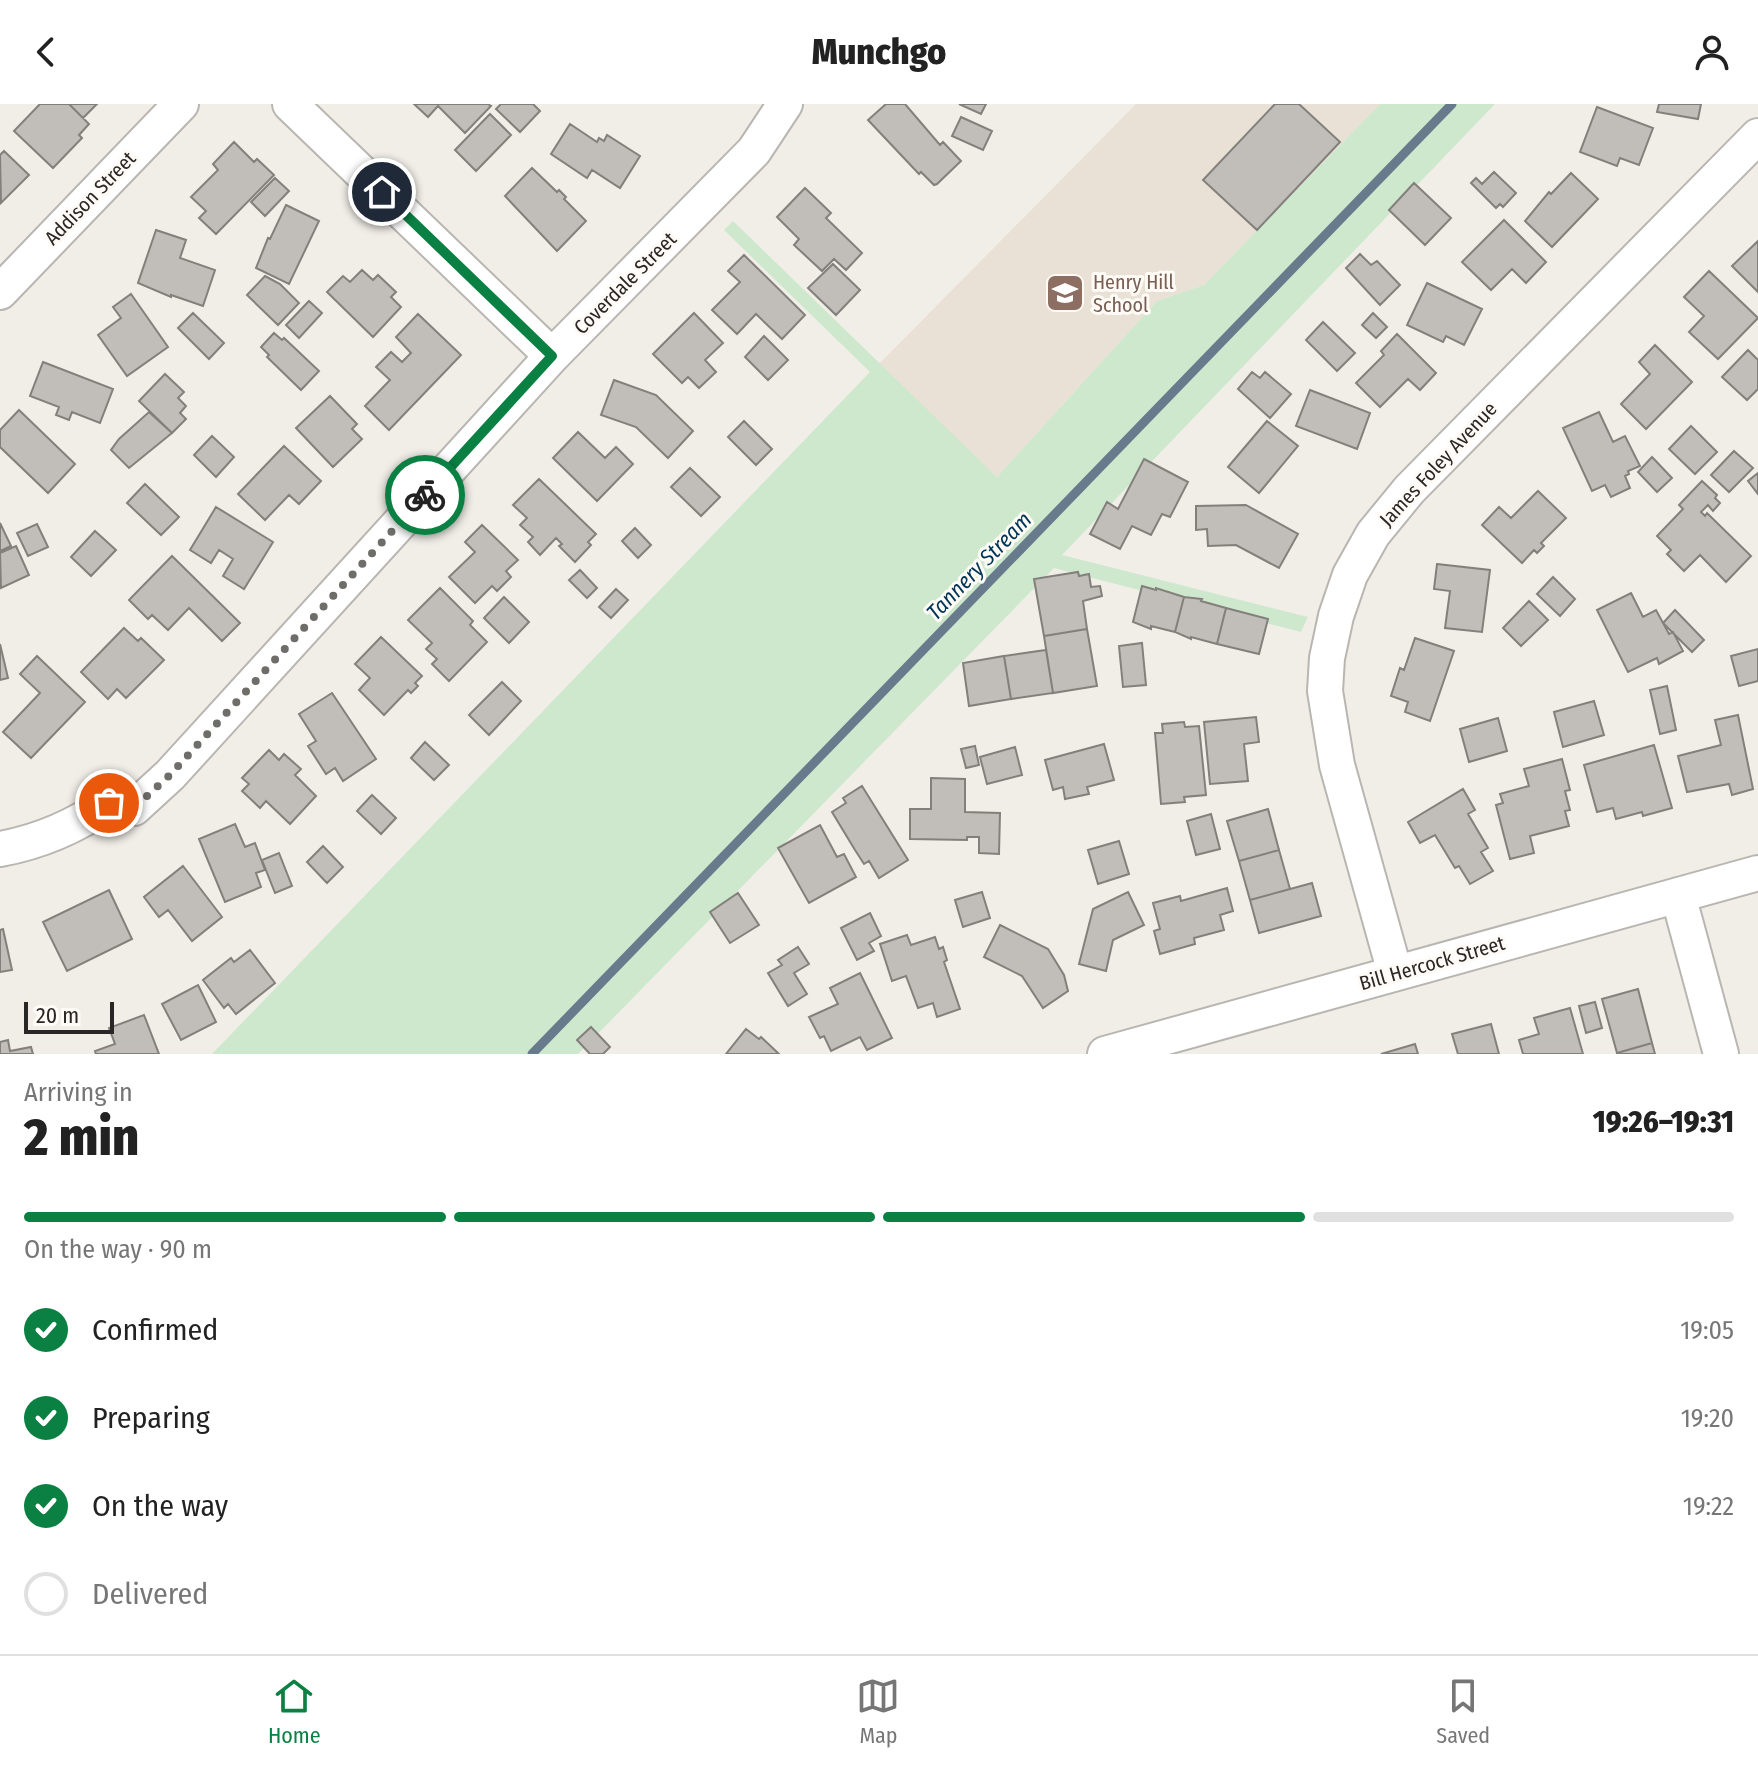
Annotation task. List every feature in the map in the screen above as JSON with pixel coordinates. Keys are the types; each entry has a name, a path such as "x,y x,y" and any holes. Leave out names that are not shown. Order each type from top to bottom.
{"street":[{"name":"Addison Street","path":"0,292 181,104"},
{"path":"290,104 552,356"},
{"name":"Coverdale Street","path":"0,849 19,846 85,820 109,803 134,808 170,775 552,356 754,151 785,104"},
{"name":"James Foley Avenue","path":"1395,973 1337,765 1325,691 1327,658 1336,616 1350,575 1373,534 1409,490 1758,136"},
{"name":"Bill Hercock Street","path":"1105,1054 1191,1042 1395,973 1758,873"},
{"path":"1678,895 1721,1054"}],"shaded area":[{"name":"Henry Hill School","path":"1136,104 1380,104 1204,285 1157,301 997,477 878,365"}],"green space":[{"path":"1380,104 1495,104 1062,555 1308,617 1301,632 1054,568 578,1054 212,1054 870,372 724,230 733,221 997,477 1157,301 1204,285"}],"building":[{"path":"40,104 69,104 89,124 79,135 82,138 53,168 14,131"},
{"path":"69,104 97,104 83,118"},
{"path":"414,104 491,106 465,133 438,106 428,117"},
{"path":"501,104 533,104 540,111 520,132 496,109"},
{"path":"886,104 905,104 940,145 943,142 961,161 937,184 934,185 921,172 919,174 868,120"},
{"path":"959,104 986,104 981,114"},
{"path":"1275,104 1299,104 1340,142 1257,230 1203,180"},
{"path":"1659,104 1701,104 1698,119 1657,112"},
{"path":"1597,107 1653,128 1639,165 1620,158 1617,166 1580,152"},
{"path":"490,114 511,135 476,171 455,150"},
{"path":"961,117 992,131 983,150 952,136"},
{"path":"570,124 597,142 599,138 604,141 607,135 640,156 620,188 592,170 587,178 551,154"},
{"path":"234,142 254,162 257,159 274,175 216,234 199,218 206,211 191,197 218,170 213,164"},
{"path":"4,151 29,175 1,203 0,155"},
{"path":"532,168 557,192 559,190 586,221 557,251 505,196"},
{"path":"1494,172 1516,193 1503,207 1500,204 1496,208 1471,183 1476,178 1482,184"},
{"path":"1571,173 1598,199 1552,247 1525,221 1549,192 1551,194"},
{"path":"275,178 289,191 265,216 251,202"},
{"path":"1414,183 1451,218 1425,245 1389,210"},
{"path":"805,188 831,213 826,218 862,253 846,270 834,259 822,271 794,245 799,239 777,217"},
{"path":"286,205 319,221 289,284 256,268"},
{"path":"1504,220 1546,262 1526,283 1512,269 1491,290 1462,262"},
{"path":"156,230 186,240 180,258 215,270 203,306 138,283"},
{"path":"1758,241 1758,292 1732,266"},
{"path":"1360,254 1371,265 1377,261 1400,285 1380,305 1346,268"},
{"path":"744,255 805,315 782,339 756,314 737,334 712,310 740,282 728,271"},
{"path":"833,264 860,290 836,315 808,288"},
{"path":"362,270 373,280 378,275 396,292 391,297 401,307 373,337 327,292 343,276 350,282"},
{"path":"1709,271 1758,318 1718,359 1689,332 1704,316 1684,297"},
{"path":"265,276 280,284 299,303 278,325 247,295"},
{"path":"1427,283 1482,309 1464,345 1446,336 1443,342 1407,325"},
{"path":"131,294 168,347 127,376 98,335 121,318 113,307"},
{"path":"309,301 322,313 299,338 286,325"},
{"path":"193,313 224,343 209,359 178,328"},
{"path":"694,313 723,343 705,360 716,372 699,388 688,377 682,383 653,354"},
{"path":"1373,313 1387,327 1376,338 1362,325"},
{"path":"418,314 461,355 389,430 365,406 390,380 376,367 391,352 402,362 411,353 396,337"},
{"path":"1323,322 1355,353 1337,371 1306,340"},
{"path":"274,333 282,340 284,338 319,371 301,390 267,357 269,355 261,347"},
{"path":"1397,334 1436,373 1420,390 1408,379 1380,407 1356,383 1384,355 1381,351"},
{"path":"764,336 788,360 768,380 745,357"},
{"path":"1655,345 1692,382 1646,429 1621,404 1650,374 1639,362"},
{"path":"1748,350 1758,360 1758,389 1747,400 1722,377"},
{"path":"43,362 113,389 100,423 72,412 69,420 56,415 59,407 30,396"},
{"path":"1252,372 1260,378 1265,372 1291,394 1270,418 1238,389"},
{"path":"165,374 184,392 178,398 186,406 180,413 186,419 172,433 139,401"},
{"path":"614,380 656,395 693,431 668,458 636,427 601,415"},
{"path":"1310,390 1370,413 1357,449 1296,426"},
{"path":"330,396 357,424 352,429 362,439 333,467 296,428"},
{"path":"19,410 75,464 48,493 0,447 0,430"},
{"path":"149,412 172,433 129,468 111,450"},
{"path":"1599,412 1613,442 1625,436 1640,466 1628,471 1629,474 1625,476 1630,488 1611,497 1605,485 1592,491 1563,428"},
{"path":"744,421 772,449 756,465 728,437"},
{"path":"1267,421 1298,446 1259,493 1228,467"},
{"path":"1691,426 1717,452 1695,474 1669,449"},
{"path":"578,432 605,458 616,447 633,464 597,501 553,458"},
{"path":"212,436 234,457 216,477 194,455"},
{"path":"284,446 321,481 299,504 289,495 265,520 238,494"},
{"path":"1734,451 1753,468 1729,492 1711,475"},
{"path":"1652,457 1672,478 1657,492 1638,472"},
{"path":"1144,459 1188,482 1170,517 1162,514 1151,535 1132,526 1120,549 1090,534 1107,502 1118,509"},
{"path":"690,468 720,497 701,516 671,487"},
{"path":"1758,473 1758,494 1748,481"},
{"path":"539,479 596,534 588,542 591,545 575,562 559,546 562,544 556,538 540,555 528,542 533,537 520,525 527,518 513,505"},
{"path":"1702,481 1717,495 1715,498 1720,503 1713,511 1708,505 1701,512 1705,516 1707,513 1751,556 1726,582 1700,555 1684,571 1667,554 1671,550 1657,536 1683,509 1679,505"},
{"path":"145,484 179,517 161,535 127,503"},
{"path":"1538,491 1566,518 1541,543 1544,546 1537,553 1534,550 1522,563 1482,525 1499,507 1511,518"},
{"path":"1246,505 1298,534 1279,568 1236,545 1208,546 1207,529 1196,530 1196,506"},
{"path":"216,507 273,542 244,589 223,576 233,559 219,550 211,563 190,550"},
{"path":"0,523 11,546 0,551"},
{"path":"37,524 48,547 28,556 17,533"},
{"path":"482,525 518,560 506,571 511,577 497,591 492,586 475,603 449,577 475,552 465,542"},
{"path":"635,528 651,545 638,558 622,541"},
{"path":"95,531 116,550 91,576 71,557"},
{"path":"16,546 29,575 1,588 0,553"},
{"path":"172,556 240,623 222,641 189,608 168,630 152,615 148,619 129,600"},
{"path":"1437,564 1490,570 1482,632 1445,628 1450,591 1434,589"},
{"path":"580,570 597,588 587,598 569,580"},
{"path":"1078,572 1079,576 1089,574 1091,587 1100,586 1102,596 1083,601 1087,629 1044,636 1034,579"},
{"path":"1553,577 1575,599 1560,616 1537,594"},
{"path":"1142,586 1184,597 1175,632 1151,626 1151,629 1133,622"},
{"path":"440,588 473,621 470,625 487,642 449,681 432,664 437,659 426,649 432,643 408,620"},
{"path":"616,589 628,600 611,618 599,607"},
{"path":"1631,593 1643,617 1656,610 1683,651 1659,664 1657,658 1628,672 1597,610"},
{"path":"504,597 529,622 509,643 484,618"},
{"path":"1184,597 1202,599 1226,608 1217,644 1175,632"},
{"path":"1529,601 1548,620 1521,646 1503,628"},
{"path":"1226,608 1268,619 1259,654 1217,644"},
{"path":"1675,610 1704,640 1692,652 1663,623"},
{"path":"124,628 138,641 141,638 164,660 126,698 117,689 108,699 81,672"},
{"path":"1087,629 1097,686 1053,693 1044,636"},
{"path":"381,637 422,676 415,683 418,686 411,693 408,690 384,715 359,690 370,678 355,664"},
{"path":"1415,638 1454,651 1430,721 1405,712 1408,702 1391,696"},
{"path":"1142,643 1146,685 1123,687 1119,646"},
{"path":"0,644 8,678 0,680"},
{"path":"1758,649 1758,681 1739,686 1731,656"},
{"path":"1046,650 1053,693 1011,699 1004,656"},
{"path":"37,656 85,702 31,758 3,732 40,693 20,674"},
{"path":"1004,656 1011,699 969,706 963,663"},
{"path":"502,682 521,701 489,735 469,715"},
{"path":"1667,686 1676,730 1660,734 1650,690"},
{"path":"332,693 376,759 343,781 335,768 326,774 308,746 316,741 299,714"},
{"path":"1594,701 1604,735 1563,747 1554,712"},
{"path":"1738,715 1753,789 1732,795 1729,784 1687,792 1678,756 1721,745 1715,720"},
{"path":"1256,717 1259,742 1244,744 1248,781 1210,784 1204,722"},
{"path":"1498,718 1507,751 1469,762 1460,729"},
{"path":"1184,722 1185,727 1199,726 1206,795 1184,797 1185,802 1161,804 1155,733 1163,733 1162,724"},
{"path":"425,742 449,765 434,780 411,758"},
{"path":"1104,744 1114,780 1087,787 1089,794 1065,799 1063,787 1053,790 1045,760"},
{"path":"1654,745 1672,808 1616,819 1613,808 1597,812 1584,765"},
{"path":"975,746 979,765 966,768 961,749"},
{"path":"1015,747 1022,775 987,784 980,757"},
{"path":"269,750 279,760 284,754 301,769 295,775 316,796 290,824 266,801 260,808 242,791 249,784 242,778"},
{"path":"1562,759 1570,790 1565,791 1570,810 1565,811 1569,826 1530,836 1534,853 1510,859 1496,805 1503,803 1500,794 1529,786 1524,769"},
{"path":"931,778 965,779 965,812 1000,813 999,854 979,853 979,837 967,837 967,840 910,839 910,809 931,809"},
{"path":"862,786 908,860 879,878 869,861 864,864 832,812 846,803 843,798"},
{"path":"1463,789 1475,810 1468,814 1488,848 1481,852 1493,871 1470,884 1459,866 1455,868 1435,835 1420,843 1408,822"},
{"path":"372,795 396,818 381,834 357,811"},
{"path":"1268,809 1279,850 1239,861 1227,821"},
{"path":"1211,814 1220,849 1196,855 1187,821"},
{"path":"235,824 245,847 255,843 265,870 256,873 261,887 225,902 199,839"},
{"path":"820,825 837,857 844,854 856,877 809,903 778,848"},
{"path":"1119,841 1129,874 1098,884 1088,850"},
{"path":"323,846 343,867 327,883 307,862"},
{"path":"1279,850 1290,889 1250,900 1239,861"},
{"path":"279,853 292,886 275,893 262,860"},
{"path":"183,866 222,917 192,941 168,910 159,917 144,897"},
{"path":"1312,883 1321,916 1259,933 1250,900"},
{"path":"1227,888 1233,911 1220,915 1224,930 1194,938 1195,944 1160,954 1154,931 1160,929 1153,903 1180,896 1181,901"},
{"path":"109,890 132,939 67,971 43,922"},
{"path":"982,892 990,918 963,927 955,900"},
{"path":"1128,892 1144,925 1113,940 1106,971 1079,964 1093,909"},
{"path":"738,893 759,925 730,943 710,912"},
{"path":"870,913 881,936 869,943 874,951 857,960 841,928"},
{"path":"1000,925 1048,949 1064,975 1068,991 1043,1008 1022,976 984,957"},
{"path":"3,929 12,970 0,972 0,930"},
{"path":"907,935 911,945 935,937 939,949 943,947 947,960 944,962 960,1009 937,1017 933,1003 918,1008 906,976 892,981 880,944"},
{"path":"798,947 809,964 794,973 807,994 788,1006 768,973 782,965 778,960"},
{"path":"250,950 275,983 236,1014 228,1004 224,1008 203,980 231,958 234,962"},
{"path":"860,973 892,1038 867,1050 860,1037 831,1051 809,1017 838,1004 830,988"},
{"path":"198,985 216,1022 181,1040 162,1004"},
{"path":"1638,989 1652,1043 1617,1053 1602,999"},
{"path":"1595,1002 1602,1028 1586,1033 1579,1006"},
{"path":"1570,1008 1583,1054 1523,1054 1519,1040 1539,1034 1534,1018"},
{"path":"144,1015 159,1054 96,1054 95,1051 115,1044 109,1028"},
{"path":"1491,1024 1499,1054 1458,1054 1452,1034"},
{"path":"591,1027 610,1047 603,1054 590,1054 577,1040"},
{"path":"746,1029 759,1039 761,1037 779,1054 726,1054"},
{"path":"8,1040 10,1051 31,1047 33,1054 0,1054 0,1042"},
{"path":"1652,1043 1655,1054 1617,1054 1617,1053"},
{"path":"1415,1044 1418,1054 1381,1054"}],"waterway":[{"name":"Tannery Stream","path":"532,1054 1452,104"}],"way so far":[{"path":"109,803 134,808 170,775 425,495"}],"place":[{"name":"Henry Hill School","path":"1065,293"}],"route":[{"path":"382,192 552,356 425,495"}]}
